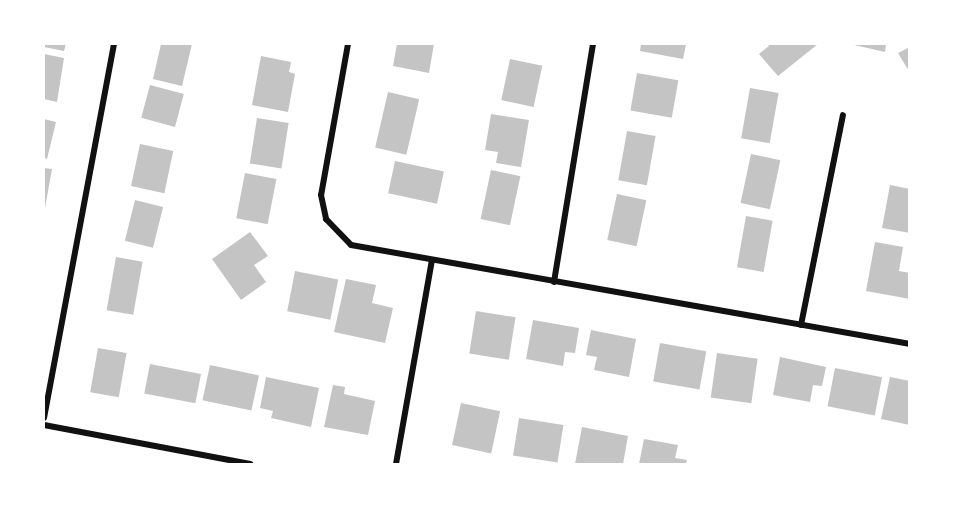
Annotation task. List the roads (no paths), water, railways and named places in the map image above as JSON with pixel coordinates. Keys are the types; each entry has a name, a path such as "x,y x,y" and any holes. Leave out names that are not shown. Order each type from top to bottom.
{"street":[{"path":"44,418 114,44"},
{"path":"348,44 321,195 326,219 351,245 909,344"},
{"path":"554,282 593,44"},
{"path":"801,325 843,115"},
{"path":"396,465 432,260"},
{"path":"44,425 250,465"}]}
